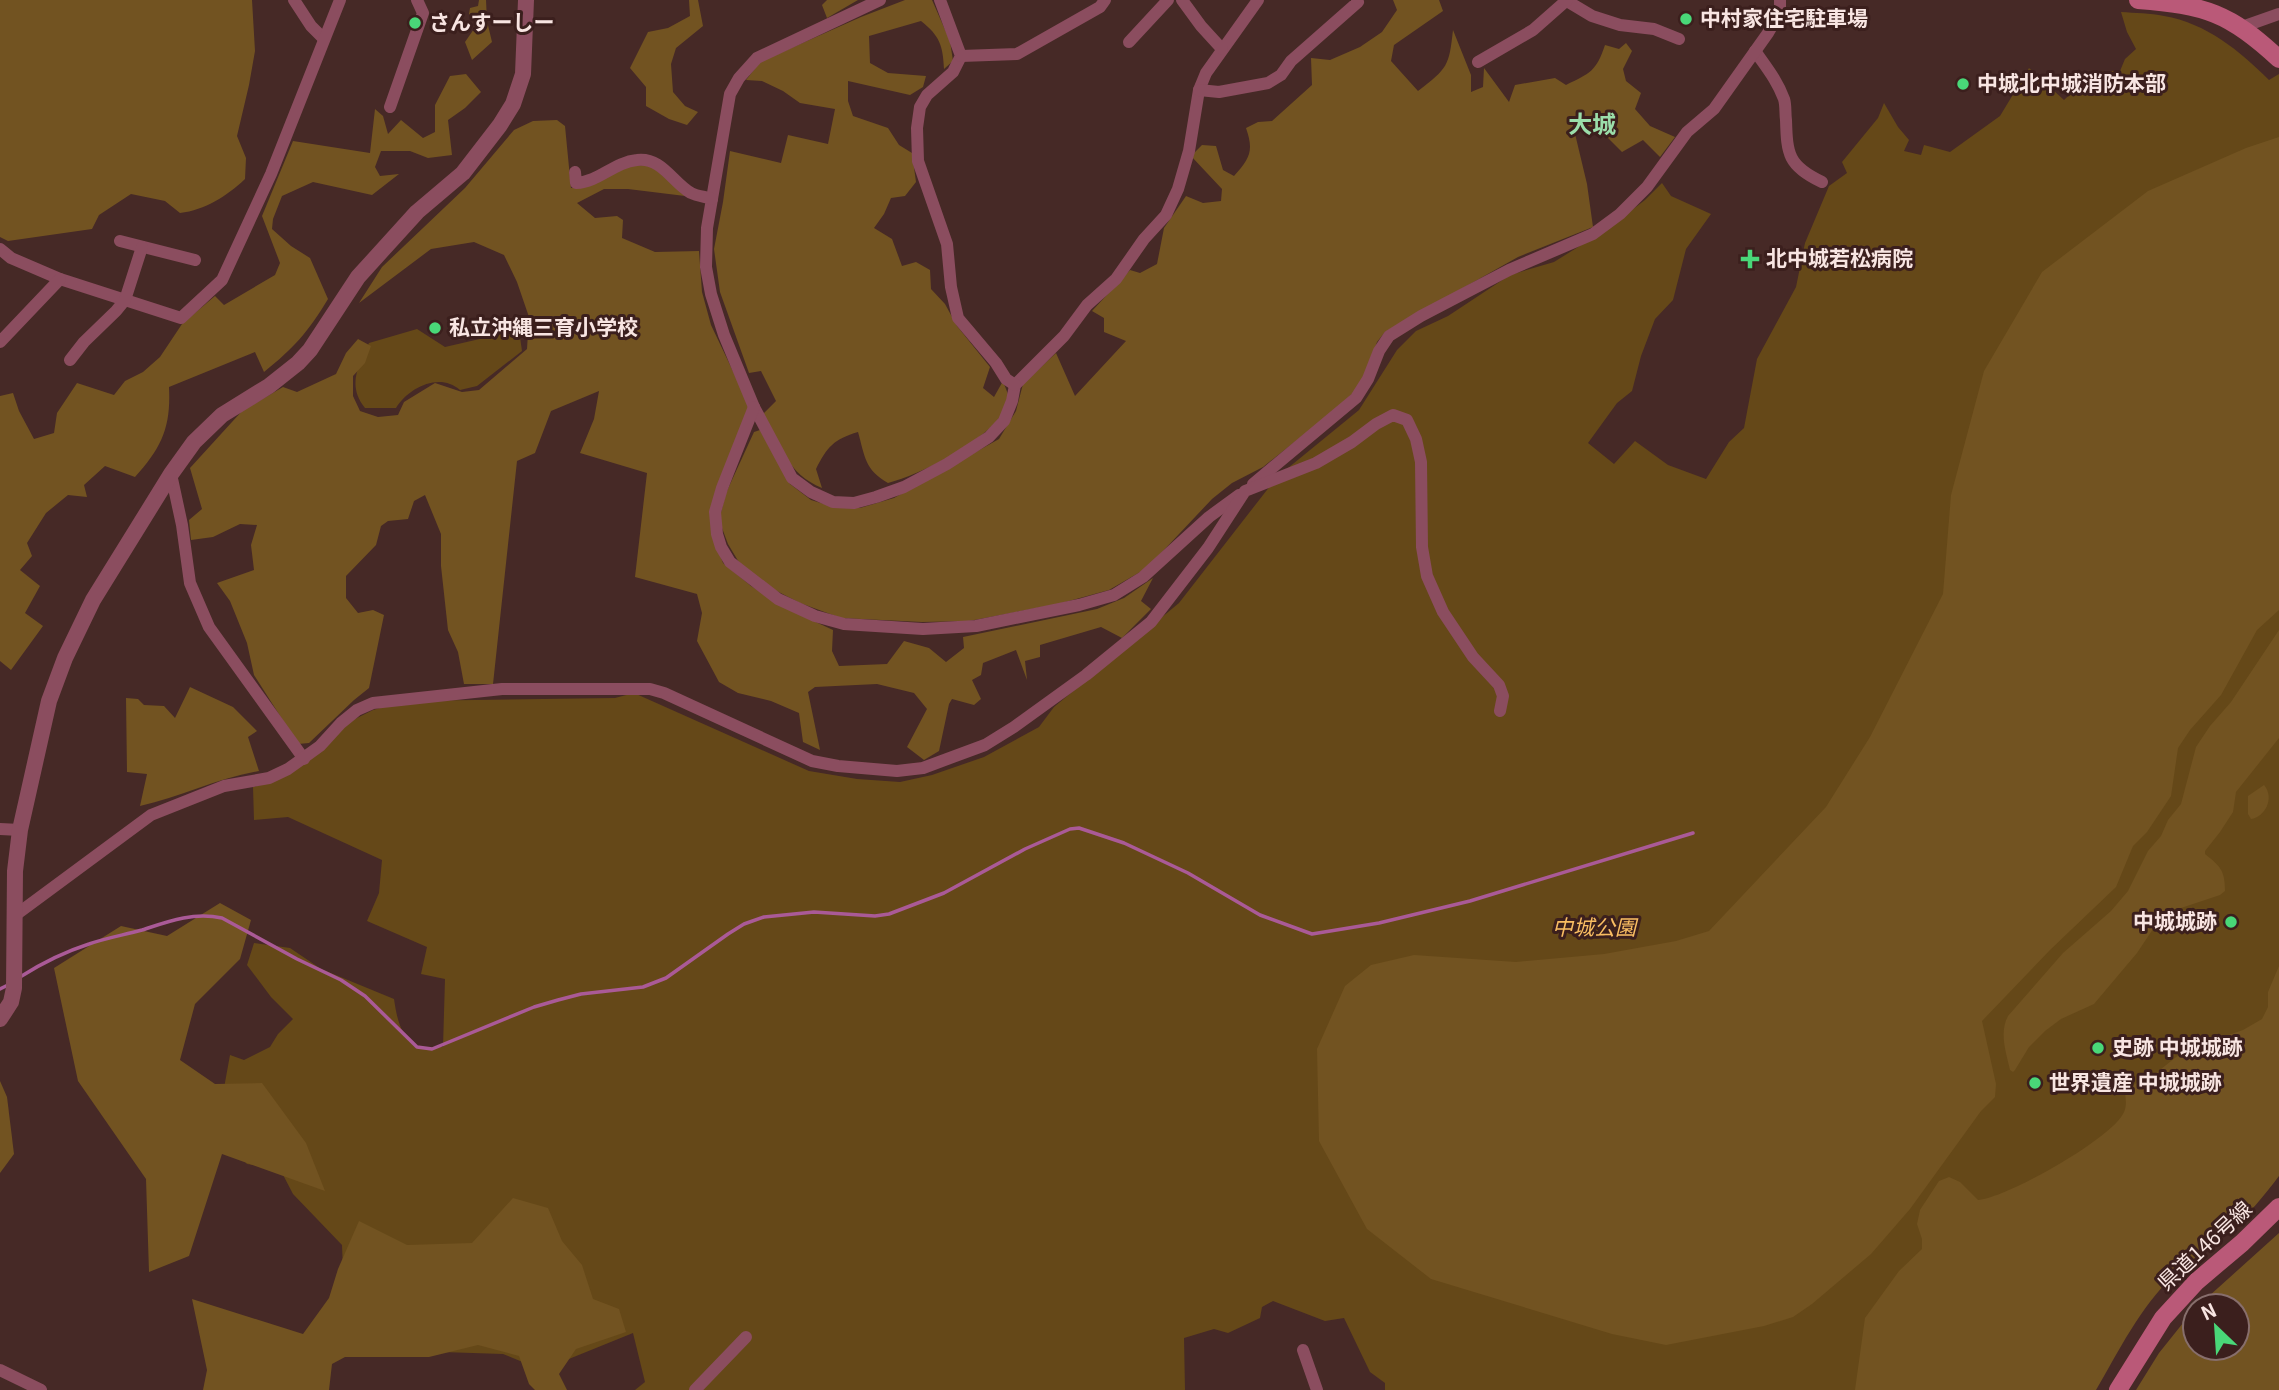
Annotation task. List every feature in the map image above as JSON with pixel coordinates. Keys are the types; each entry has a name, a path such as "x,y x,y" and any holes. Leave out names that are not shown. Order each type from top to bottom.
{"main road":[{"path":"2138,0 2168,2 2209,11 2242,27 2279,59"},
{"name":"県道146号線","path":"2118,1390 2163,1318 2197,1281 2279,1207"}],"street":[{"path":"294,0 311,26 324,39"},
{"path":"0,249 11,258 60,279 181,318 222,280 271,174 340,0"},
{"path":"390,107 423,13 417,0"},
{"path":"0,1019 11,1002 14,980 13,917 20,830 49,701 65,658 114,565 194,442 222,415 269,386 298,363 358,277 417,212 463,173 513,104 523,74 528,0"},
{"path":"880,0 757,58 739,78 730,94 706,241 706,268 711,293 724,335 754,407 793,478 811,492 833,502 854,503 904,487 989,437 1004,421 1015,385 1064,336 1087,305 1116,279 1144,239 1167,215 1189,151 1199,90 1206,73 1258,0"},
{"path":"940,0 961,56 953,72 927,95 920,107 917,128 918,161 947,244 951,287 958,318 1006,379 1015,385"},
{"path":"961,56 1017,54 1100,7 1105,0"},
{"path":"1129,42 1168,0"},
{"path":"1182,0 1222,48"},
{"path":"1478,62 1533,30 1567,0 1592,16 1620,25 1654,29 1679,39"},
{"path":"754,407 715,512 717,534 720,547 730,562 778,599 815,616 844,624 923,629 976,626 1114,595 1143,577 1209,517 1245,491 1356,398 1389,336 1421,316 1509,270 1593,234 1620,214 1647,187 1687,132 1714,109 1780,12 1780,0"},
{"path":"1199,90 1219,92 1268,83 1359,1"},
{"path":"2242,27 2279,14"},
{"path":"1755,51 1772,72 1785,101 1787,148 1790,158 1797,166 1822,182"},
{"path":"575,172 576,183 586,183 624,162 640,159 659,164 691,193 712,199"},
{"path":"120,241 195,260"},
{"path":"70,360 124,300 142,247"},
{"path":"0,342 60,279"},
{"path":"13,917 150,815 224,786 269,778 304,759 357,710 373,703 502,689 650,689 812,761 857,769 897,771 923,768 985,746 1086,675 1151,622 1208,548 1245,491 1316,463 1393,415 1407,420 1416,439 1421,462 1422,548 1427,576 1443,612 1473,657 1499,685 1503,696 1500,711"},
{"path":"171,474 190,583 209,626 304,759"},
{"path":"0,829 20,830"},
{"path":"695,1390 747,1337"},
{"path":"1303,1350 1317,1390"},
{"path":"0,1370 41,1390"}],"green space":[{"name":"中城公園","path":"2121,12 2159,15 2194,25 2234,49 2269,80 2279,74 2279,1174 2161,1281 2088,1390 1385,1390 1385,1383 1370,1372 1344,1318 1325,1321 1273,1301 1262,1307 1260,1318 1228,1333 1214,1329 1184,1338 1185,1390 635,1390 645,1382 633,1333 554,1365 525,1363 503,1354 381,1350 330,1303 343,1270 342,1245 293,1194 280,1169 247,1164 232,1148 224,1088 230,1055 244,1060 270,1047 293,1019 271,997 247,965 254,943 290,948 321,969 394,999 400,1025 415,1047 443,1047 445,979 421,974 427,947 367,921 379,893 382,860 288,817 254,820 253,787 268,783 349,722 373,710 403,701 615,698 634,693 809,771 857,779 900,782 932,775 984,757 1039,727 1054,707 1179,603 1277,477 1359,410 1397,350 1416,331 1448,316 1510,275 1554,262 1607,229 1645,200 1662,183 1671,196 1711,214 1686,249 1673,300 1655,319 1632,391 1617,403 1588,443 1614,464 1635,441 1668,465 1706,479 1729,442 1744,428 1757,359 1796,287 1805,243 1829,186 1847,173 1842,162 1878,118 1884,103 1909,140 1904,151 1921,155 1924,145 1950,152 2000,116 2029,68 2064,100 2095,71 2120,71 2125,59 2136,49"},
{"path":"417,329 445,347 519,330 522,351 477,386 460,390 443,382 434,382 417,388 396,408 365,408 356,392 355,384 358,368 369,343"}],"shaded area":[{"path":"0,0 252,0 255,51 237,136 246,158 245,179 231,191 198,209 180,213 165,201 131,194 99,215 92,229 8,241 0,237"},
{"path":"479,0 486,0 492,42 472,60 465,42 474,29 476,20 469,14 470,8 478,6"},
{"path":"689,0 698,0 703,26 676,48 671,64 673,92 685,106 698,112 687,125 669,119 646,106 646,87 630,68 648,32 668,28 690,16"},
{"path":"827,0 858,0 827,18 822,5"},
{"path":"905,0 932,0 950,41 953,61 944,69 939,42 921,21 869,36 870,63 888,73 926,76 923,87 910,95 848,81 848,101 853,116 888,128 899,145 912,153 916,182 905,196 891,198 874,228 892,239 902,266 916,262 930,270 931,289 945,304 957,326 990,367 983,388 994,397 1003,381 1009,397 1000,417 964,448 933,466 888,483 870,468 858,432 843,438 828,449 816,469 822,488 801,475 780,447 763,414 776,401 761,371 749,373 720,292 714,249 730,151 781,163 788,135 828,144 835,109 800,103 762,81 746,80 760,62"},
{"path":"1393,0 1439,0 1443,11 1394,45 1391,61 1418,91 1436,77 1445,65 1453,30 1471,75 1471,92 1483,87 1484,68 1509,102 1515,85 1555,78 1566,85 1591,71 1605,45 1619,49 1626,43 1632,51 1623,69 1626,81 1641,93 1635,109 1650,126 1675,137 1660,157 1643,140 1622,152 1603,133 1571,117 1587,184 1593,227 1518,257 1385,332 1377,342 1367,371 1353,393 1336,409 1263,467 1232,483 1212,499 1147,568 1109,590 1058,604 969,621 922,622 841,618 800,603 771,588 740,564 728,544 719,520 726,493 754,432 760,430 790,484 811,500 834,507 860,508 894,498 999,439 1016,411 1023,384 1056,353 1075,396 1126,341 1104,332 1104,318 1092,311 1130,270 1140,273 1157,264 1164,228 1186,196 1203,203 1221,201 1222,189 1191,156 1202,145 1216,146 1223,170 1234,176 1249,154 1250,143 1246,128 1258,122 1272,121 1312,85 1311,58 1330,60 1360,47 1382,32 1397,10"},
{"path":"466,74 481,92 448,120 452,155 428,158 410,151 381,151 375,167 380,176 399,174 372,195 313,182 282,196 272,229 310,258 328,299 300,339 264,372 255,352 169,387 168,414 163,436 152,456 135,477 105,466 84,485 87,497 68,495 46,513 27,543 32,556 20,570 40,586 25,613 43,626 11,670 0,661 0,396 13,393 34,439 54,433 57,413 77,383 114,395 125,381 143,372 160,357 182,324 215,296 224,305 275,275 280,263 262,216 293,141 370,153 375,109 383,116 388,134 401,120 423,138 435,132 435,105 450,76"},
{"path":"557,120 565,126 571,188 591,183 622,169 642,165 655,169 685,196 604,189 577,203 595,218 617,216 623,220 622,238 655,252 699,251 702,292 711,325 750,407 713,537 723,563 751,586 792,611 833,630 832,651 839,666 887,664 904,641 929,648 946,662 964,648 963,637 1097,609 1124,598 1153,578 1141,601 1151,609 1122,638 1101,627 1040,645 1040,657 1025,661 1027,680 1016,650 983,663 981,675 972,680 981,699 974,705 952,699 939,751 924,760 907,747 927,709 914,693 877,684 815,687 808,692 820,750 803,742 799,713 771,701 738,693 719,682 697,641 702,613 697,594 635,577 647,473 580,453 594,419 599,391 551,411 535,453 517,461 493,684 464,684 458,652 448,630 441,566 441,534 425,495 414,501 408,519 388,521 381,526 376,545 346,576 346,598 358,613 373,610 384,615 369,688 309,743 298,744 254,675 247,643 230,601 217,583 254,570 251,545 257,525 240,524 213,537 191,540 189,520 202,509 190,468 242,411 283,387 297,392 336,374 346,353 358,339 371,346 365,363 353,376 353,396 360,411 378,417 398,415 404,402 435,383 462,392 479,390 527,349 529,317 504,255 474,242 431,249 359,303 382,267 465,188 514,130 533,121"},
{"path":"2279,137 2279,610 2257,630 2221,695 2178,748 2171,796 2147,832 2133,846 2116,887 2050,950 1982,1021 1996,1084 1995,1097 1981,1111 1910,1209 1871,1254 1793,1317 1764,1326 1666,1345 1612,1334 1431,1279 1367,1229 1319,1141 1317,1049 1345,986 1371,965 1414,955 1516,962 1604,954 1676,941 1709,931 1826,807 1870,737 1943,594 1951,495 1984,371 2042,272 2148,191 2246,148"},
{"path":"2279,630 2279,738 2236,792 2233,812 2205,851 2221,869 2225,891 2161,917 2137,953 2094,1004 2061,1019 2045,1031 2029,1047 2013,1072 2010,1070 2004,1043 2008,1016 2063,953 2111,911 2128,891 2148,851 2181,804 2196,747 2231,702"},
{"path":"190,687 233,707 257,731 248,737 259,771 140,806 147,774 127,772 126,698 138,699 144,705 164,706 175,718"},
{"path":"2264,785 2269,796 2267,806 2260,815 2251,819 2248,814 2248,796"},
{"path":"220,903 251,920 240,959 195,1004 180,1060 215,1084 262,1083 306,1143 325,1191 222,1154 189,1256 149,1272 146,1179 78,1081 54,968 121,926 167,936"},
{"path":"2279,966 2279,1176 2236,1226 2181,1269 2162,1288 2131,1330 2096,1390 1855,1390 1865,1318 1899,1271 1922,1249 1917,1224 1920,1210 1939,1181 1949,1177 1960,1182 1978,1200 1992,1197 2033,1179 2079,1152 2099,1138 2123,1114 2126,1106 2125,1093 2129,1087 2156,1073 2185,1050 2243,1030 2262,1019 2268,1007 2268,992"},
{"path":"0,1081 7,1097 14,1154 0,1173"},
{"path":"513,1198 548,1208 562,1241 582,1265 593,1299 619,1309 626,1332 576,1349 559,1374 567,1390 535,1390 529,1384 519,1356 478,1345 429,1357 345,1357 332,1364 329,1390 203,1390 207,1370 192,1299 303,1334 329,1298 338,1269 359,1221 407,1245 472,1243"},
{"path":"2279,1233 2279,1390 2136,1390 2159,1353 2181,1326 2181,1362 2251,1362 2251,1292 2214,1292"}],"waterway":[{"path":"20,977 53,958 95,942 181,918 211,916 222,918 341,980 365,996 417,1047 432,1049 534,1007 581,994 643,987 666,978 744,924 764,917 814,912 875,916 889,914 944,893 1025,849 1070,829 1079,828 1124,843 1188,873 1260,915 1312,934 1379,923 1470,901 1693,833"},
{"path":"0,989 8,985"}],"place":[{"name":"中村家住宅駐車場","path":"1686,19"},
{"name":"さんすーしー","path":"415,23"},
{"name":"中城北中城消防本部","path":"1963,84"},
{"name":"北中城若松病院","path":"1750,259"},
{"name":"私立沖縄三育小学校","path":"435,328"},
{"name":"中城城跡","path":"2231,922"},
{"name":"史跡 中城城跡","path":"2098,1048"},
{"name":"世界遺産 中城城跡","path":"2035,1083"}],"district":[{"name":"大城","path":"1592,125"}]}
